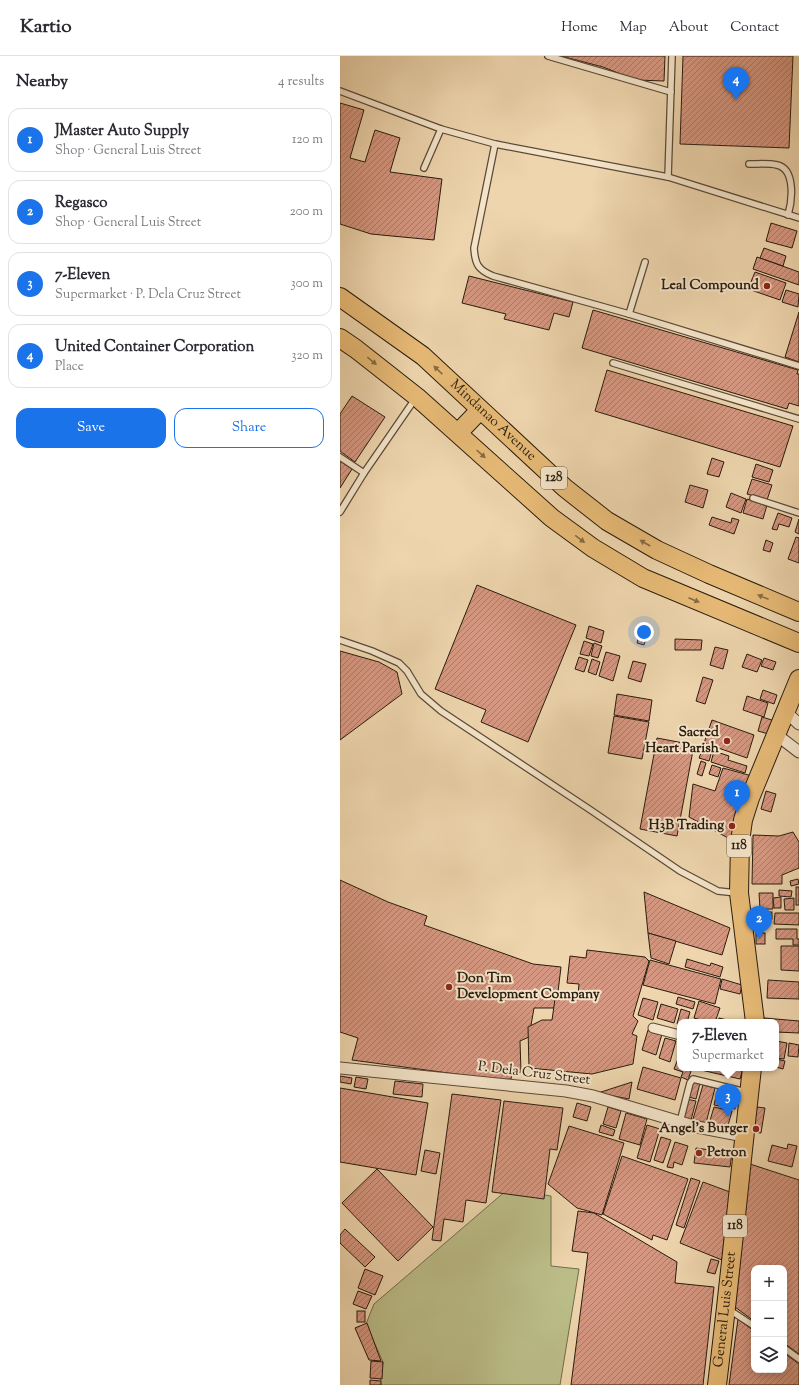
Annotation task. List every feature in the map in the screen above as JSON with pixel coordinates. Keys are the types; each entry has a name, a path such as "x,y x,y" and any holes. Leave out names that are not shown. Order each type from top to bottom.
{"main road":[{"name":"Mindanao Avenue","path":"340,297 422,356 565,488 608,521 663,553 799,612"},
{"name":"128","path":"340,338 416,397 552,518 593,548 643,578 797,635"},
{"path":"458,433 480,410"},
{"name":"118","path":"755,1019 739,893 738,867 740,842 743,820 761,770 799,679"},
{"name":"General Luis Street","path":"717,1385 752,1071"}],"street":[{"path":"786,712 799,724"},
{"path":"776,735 799,752"},
{"path":"653,1028 677,1034"},
{"name":"P. Dela Cruz Street","path":"340,1068 566,1091 593,1096 697,1127 744,1136"}],"lane":[{"path":"548,56 671,92"},
{"path":"668,177 672,56"},
{"path":"340,91 441,129 496,144 668,177 799,218"},
{"path":"424,168 441,129"},
{"path":"496,144 474,248 474,257 478,266 483,272 492,276 629,314 799,366"},
{"path":"749,164 778,165 789,173 792,202 788,215"},
{"path":"629,314 645,262"},
{"path":"613,363 799,419"},
{"path":"340,512 364,473 416,397"},
{"path":"340,457 364,473"},
{"path":"753,498 799,513"},
{"path":"340,640 372,651 399,663 407,671 421,694 436,707 680,871 718,891 739,893"},
{"path":"680,1122 690,1083 693,1079 750,1093"},
{"path":"726,1308 751,1324"},
{"path":"787,1350 799,1359"}],"green space":[{"path":"508,1189 551,1196 551,1266 579,1269 560,1385 380,1385 383,1362 366,1324 374,1304"}],"building":[{"path":"561,56 665,56 664,81 636,80 603,67"},
{"path":"683,56 793,56 789,148 680,144"},
{"path":"340,103 364,110 350,158 365,162 375,130 400,138 390,172 442,179 434,240 371,234 340,224"},
{"path":"771,223 797,231 792,248 766,241"},
{"path":"764,248 786,256 783,266 760,258"},
{"path":"757,257 799,272 799,285 753,269"},
{"name":"Leal Compound","path":"755,272 786,283 780,300 748,289"},
{"path":"469,276 573,302 569,317 554,313 549,330 504,319 506,314 462,303"},
{"path":"786,290 799,294 798,307 782,302"},
{"path":"593,310 798,370 799,406 789,403 787,409 582,348"},
{"path":"799,312 799,362 785,357"},
{"path":"607,370 793,426 780,467 595,411"},
{"path":"352,396 385,417 355,462 340,451 340,414"},
{"path":"712,458 724,462 719,477 707,474"},
{"path":"340,461 352,469 340,488"},
{"path":"756,464 773,470 769,482 752,477"},
{"path":"752,479 772,485 767,500 747,494"},
{"path":"690,485 708,490 703,508 685,502"},
{"path":"731,493 746,499 741,513 726,507"},
{"path":"747,499 767,505 763,519 743,513"},
{"path":"778,513 792,518 789,527 779,524 777,530 772,529"},
{"path":"712,517 731,523 732,518 739,520 734,534 709,525"},
{"path":"799,519 799,534 795,532"},
{"path":"796,537 799,538 799,563 788,559"},
{"path":"766,540 773,543 770,552 763,550"},
{"path":"477,585 576,625 528,742 481,722 486,710 435,689"},
{"path":"589,626 604,631 601,643 586,638"},
{"path":"639,636 646,638 644,645 637,643"},
{"path":"675,639 702,640 701,650 675,650"},
{"path":"584,641 593,644 589,656 580,654"},
{"path":"594,643 602,646 598,658 591,656"},
{"path":"715,647 728,650 723,669 710,665"},
{"path":"340,651 379,662 397,672 402,694 340,740"},
{"path":"606,652 620,656 613,681 599,676"},
{"path":"747,654 762,660 757,672 742,667"},
{"path":"579,657 588,660 584,672 575,669"},
{"path":"764,658 776,662 773,670 761,666"},
{"path":"592,659 600,662 596,675 588,672"},
{"path":"633,661 646,664 641,682 628,678"},
{"path":"703,677 713,680 705,704 696,701"},
{"path":"763,690 777,695 774,704 760,699"},
{"path":"617,694 652,700 649,721 614,715"},
{"path":"747,696 768,703 764,717 743,710"},
{"path":"614,716 649,722 642,759 608,753"},
{"path":"762,717 775,721 772,735 758,731"},
{"path":"712,720 754,735 747,758 704,743"},
{"path":"657,738 694,745 677,836 640,829"},
{"path":"703,748 712,751 709,761 699,758"},
{"path":"714,751 729,756 728,760 747,766 745,773 711,762"},
{"path":"701,761 706,763 702,776 697,774"},
{"path":"712,765 721,768 718,777 709,774"},
{"path":"723,768 752,776 730,839 689,817 693,784 715,791"},
{"path":"766,791 776,794 771,812 761,809"},
{"path":"793,832 799,842 799,868 782,875 782,884 752,884 753,835 779,836"},
{"path":"798,879 799,884 791,886 790,881"},
{"name":"Don Tim Development Company","path":"340,880 388,902 427,916 424,925 533,964 561,967 556,1008 534,1008 529,1037 520,1041 521,1072 512,1073 511,1079 500,1080 352,1060 358,1038 340,1032"},
{"path":"796,887 799,887 799,905 796,905"},
{"path":"779,890 792,891 791,897 779,896"},
{"path":"644,892 730,928 722,955 648,933"},
{"path":"759,893 773,893 773,909 760,909"},
{"path":"781,897 781,908 774,908 773,898"},
{"path":"794,898 794,910 785,910 784,899"},
{"path":"762,912 772,912 772,919 762,919"},
{"path":"775,913 799,913 799,925 774,924"},
{"path":"765,923 765,929 756,929 756,924"},
{"path":"776,929 797,929 797,939 799,939 799,945 793,945 793,939 776,939"},
{"path":"648,933 676,941 669,964 651,958"},
{"path":"756,933 765,933 765,944 756,944"},
{"path":"781,946 799,946 799,971 781,970"},
{"path":"587,950 645,957 649,961 633,1016 638,1021 632,1034 637,1036 633,1064 592,1074 529,1068 528,1027 542,1020 552,1020 556,992 578,994 579,984 567,983 570,956 586,958"},
{"path":"687,959 710,966 711,963 723,967 720,977 685,967"},
{"path":"650,960 721,979 715,1004 643,985"},
{"path":"722,979 742,985 740,994 720,989"},
{"path":"768,980 799,982 799,999 767,998"},
{"path":"678,997 695,1002 693,1009 676,1004"},
{"path":"643,998 658,1002 653,1020 638,1015"},
{"path":"699,1001 720,1008 716,1019 694,1018"},
{"path":"661,1004 678,1009 674,1023 657,1018"},
{"path":"681,1009 690,1012 688,1019 678,1019"},
{"path":"779,1019 799,1021 799,1033 779,1032"},
{"path":"648,1030 662,1034 656,1055 642,1050"},
{"path":"665,1038 676,1041 670,1062 659,1058"},
{"path":"779,1042 787,1043 784,1059 779,1058"},
{"path":"789,1043 799,1045 798,1057 788,1056"},
{"path":"779,1060 785,1061 783,1069 779,1068"},
{"path":"677,1062 677,1070 674,1069"},
{"path":"643,1067 681,1078 675,1100 637,1089"},
{"path":"680,1071 691,1071 688,1080 681,1077 683,1072"},
{"path":"705,1071 742,1071 740,1079"},
{"path":"340,1076 352,1078 351,1084 340,1082"},
{"path":"356,1077 368,1079 366,1089 354,1087"},
{"path":"693,1080 700,1083 696,1099 689,1097"},
{"path":"395,1081 423,1084 422,1097 393,1094"},
{"path":"632,1082 629,1099 598,1093"},
{"path":"703,1085 715,1088 706,1123 693,1119"},
{"path":"340,1088 428,1103 416,1175 340,1162"},
{"path":"718,1088 739,1092 735,1109 714,1105"},
{"path":"452,1094 501,1100 486,1203 466,1200 463,1222 444,1219 441,1241 432,1240"},
{"path":"686,1099 696,1101 691,1120 682,1117"},
{"path":"504,1101 563,1108 557,1150 550,1149 544,1199 492,1192"},
{"path":"577,1103 591,1107 587,1121 573,1117"},
{"path":"608,1107 621,1111 616,1128 603,1124"},
{"path":"714,1107 732,1111 727,1129 709,1124"},
{"path":"757,1107 765,1108 761,1133 753,1132"},
{"path":"626,1113 647,1119 640,1145 619,1139"},
{"path":"601,1125 615,1130 613,1136 599,1132"},
{"path":"647,1125 660,1129 650,1162 637,1158"},
{"path":"569,1126 624,1143 602,1215 577,1208 548,1184"},
{"path":"661,1137 671,1140 663,1163 654,1160"},
{"path":"675,1142 688,1146 682,1165 674,1162 673,1168 667,1167"},
{"path":"788,1144 797,1146 792,1167 768,1161 772,1145 787,1149"},
{"path":"696,1148 732,1153 730,1167 694,1163"},
{"path":"425,1150 440,1153 436,1174 421,1171"},
{"path":"622,1156 688,1179 667,1240 653,1235 652,1240 603,1214"},
{"path":"747,1163 799,1180 799,1354 787,1345 787,1265 751,1265 751,1319 735,1307"},
{"path":"377,1169 433,1227 398,1261 342,1203"},
{"path":"691,1178 700,1181 684,1228 676,1225"},
{"path":"703,1182 730,1192 722,1260 680,1243"},
{"path":"578,1211 594,1213 677,1262 675,1283 714,1287 703,1385 571,1385 588,1253 572,1251"},
{"path":"345,1229 375,1257 365,1267 340,1243 340,1235"},
{"path":"711,1259 719,1261 715,1274 707,1272"},
{"path":"365,1269 383,1276 375,1295 358,1288"},
{"path":"358,1291 372,1296 366,1309 353,1304"},
{"path":"357,1311 365,1311 365,1322 357,1322"},
{"path":"738,1319 751,1329 751,1373 787,1373 787,1355 799,1364 799,1385 729,1385"},
{"path":"367,1323 381,1361 369,1360 355,1328"},
{"path":"371,1361 383,1362 382,1379 370,1378"},
{"path":"370,1380 381,1381 381,1385 370,1385"}],"place":[{"name":"United Container Corporation","path":"736,100"},
{"name":"Leal Compound","path":"767,286"},
{"name":"Sacred Heart Parish","path":"727,741"},
{"name":"JMaster Auto Supply","path":"737,813"},
{"name":"H3B Trading","path":"732,826"},
{"name":"Regasco","path":"759,939"},
{"name":"Don Tim Development Company","path":"449,987"},
{"name":"7-Eleven","path":"728,1117"},
{"name":"Angel's Burger","path":"756,1129"},
{"name":"Petron","path":"699,1153"}]}
